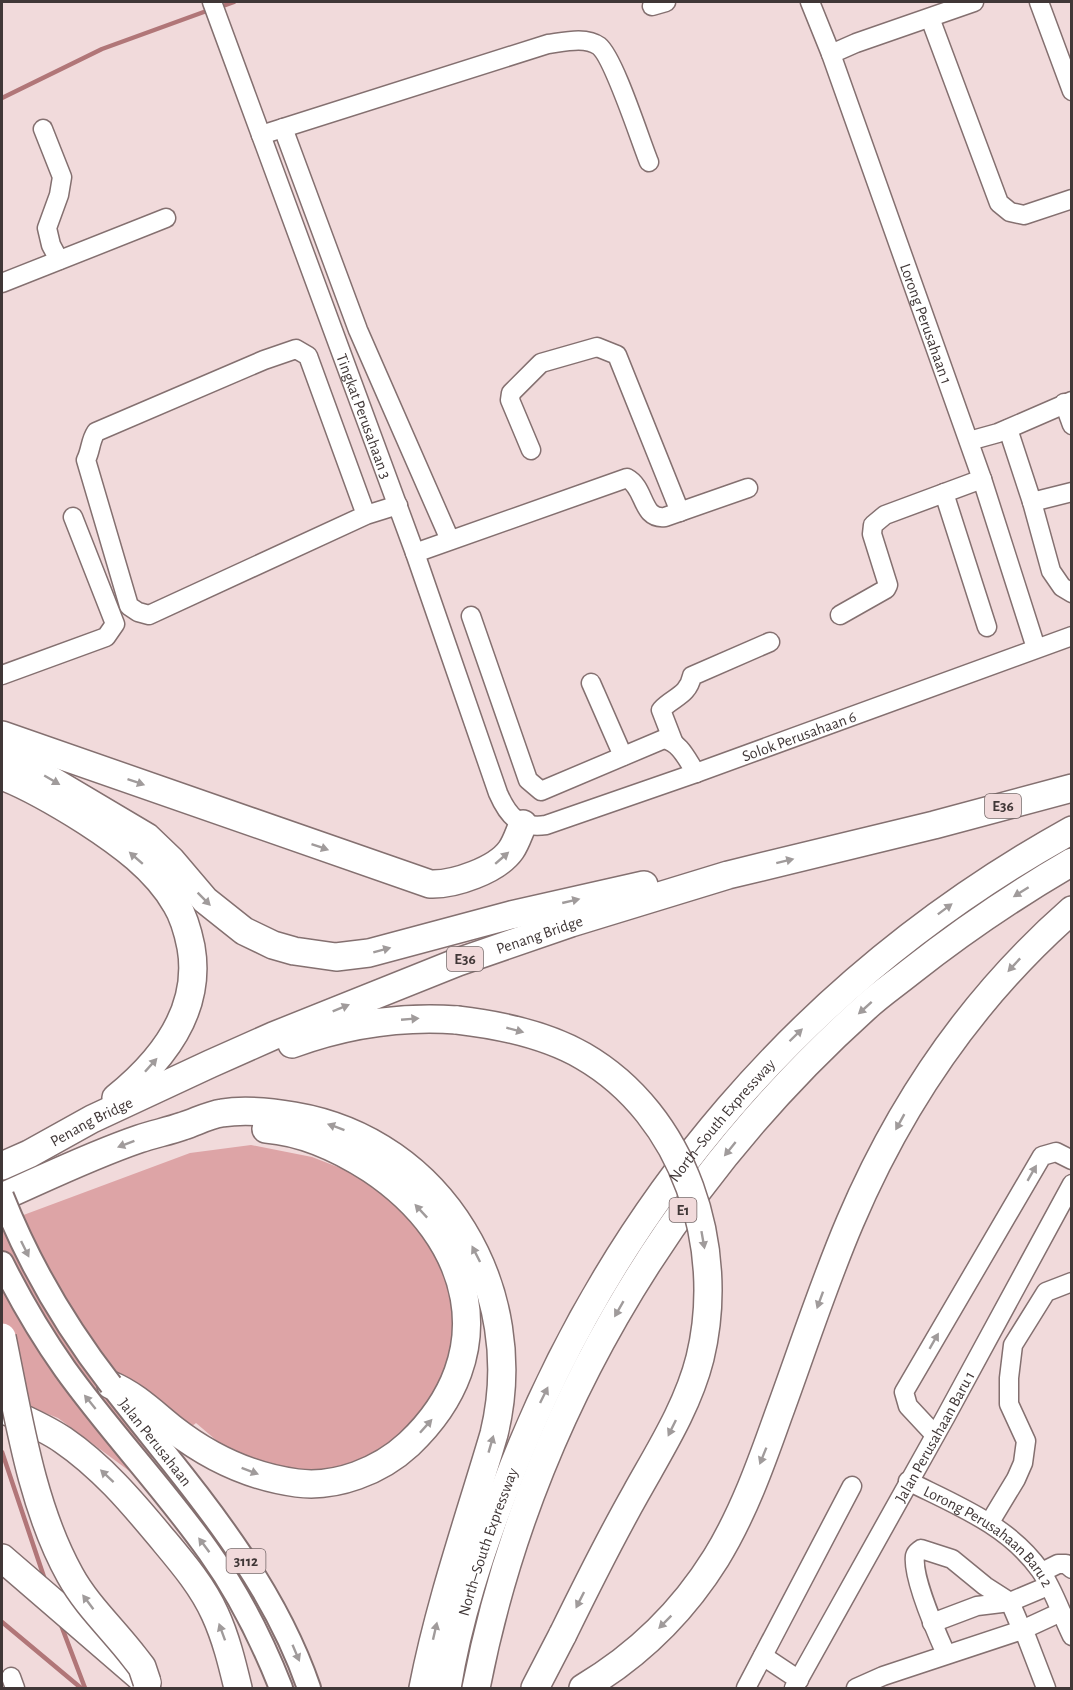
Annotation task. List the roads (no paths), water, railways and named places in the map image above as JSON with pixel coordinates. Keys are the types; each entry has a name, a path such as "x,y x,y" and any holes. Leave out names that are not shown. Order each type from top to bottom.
{"highway":[{"path":"2,735 430,884 445,885 494,864 511,850 523,824"},
{"path":"2,751 147,837 171,860 205,900 244,931 273,945 319,956 344,957 369,953 511,915 667,880 728,875"},
{"path":"2,776 74,813 132,854 159,880 176,904 189,939 193,967 192,989 187,1009 176,1031 144,1073 92,1119"},
{"name":"Penang Bridge","path":"2,1166 29,1154 92,1119 210,1064 273,1036 458,962 571,923 728,875 934,825 1071,788"},
{"name":"North–South Expressway","path":"447,1689 457,1638 484,1543 533,1418 573,1336 618,1258 686,1158 751,1081 855,980 964,896 1071,830"},
{"name":"North–South Expressway","path":"476,1689 500,1588 544,1460 588,1367 660,1241 729,1150 764,1109 866,1007 976,921 1071,862"},
{"path":"583,1689 638,1649 680,1608 699,1583 734,1525 784,1401 850,1224 868,1182 913,1099 942,1054 989,992 1027,951 1071,910"},
{"path":"210,1064 266,1053 302,1041 369,1025 415,1018 457,1020 504,1027 546,1040 583,1056 614,1079 656,1123 675,1153 691,1187 704,1240 708,1315 700,1359 693,1380 662,1448 536,1689"},
{"path":"182,1126 212,1114 246,1111 302,1117 365,1139 400,1161 440,1199 469,1240 480,1261 492,1298 500,1344 502,1368 499,1412 482,1475 452,1567 423,1689"},
{"path":"111,1385 135,1397 197,1446 252,1473 298,1483 331,1482 378,1466 415,1438 445,1400 464,1350 465,1308 458,1271 442,1237 431,1222 391,1183 355,1159 311,1140 275,1130 220,1125 182,1126"},
{"name":"Penang Bridge","path":"2,1196 114,1148 182,1126"},
{"path":"2,1336 34,1483 55,1545 82,1595 135,1658 151,1685"},
{"path":"2,1409 63,1440 92,1462 123,1492 173,1551 208,1599 216,1614 228,1649 237,1689"},
{"path":"2,1558 151,1685"}],"main road":[{"name":"Jalan Perusahaan","path":"2,1196 22,1243 51,1298 111,1385 230,1537 258,1580 287,1632 309,1689"},
{"name":"Jalan Perusahaan","path":"2,1263 55,1355 209,1551 228,1580 253,1623 281,1689"}],"street":[{"name":"Tingkat Perusahaan 3","path":"212,2 398,505 498,793 504,807 523,824"},
{"name":"Lorong Perusahaan 1","path":"810,2 831,54 969,441 1036,648"},
{"path":"831,54 974,2"},
{"path":"1039,2 1071,91"},
{"path":"930,18 999,203 1010,212 1024,215 1071,199"},
{"path":"261,135 548,44 585,41 598,46 610,61 649,162"},
{"path":"283,128 358,330 450,540"},
{"path":"42,129 62,177 59,195 47,228 51,245 59,260"},
{"path":"2,283 166,218"},
{"path":"531,450 510,400 511,393 541,363 597,346 608,350 617,355 680,512"},
{"path":"366,515 308,356 296,349 264,360 96,432 90,441 90,451 86,460 129,606 149,615 366,515 398,505"},
{"path":"969,441 1008,429 1068,402 1071,425"},
{"path":"1008,429 1032,502 1051,571 1062,587 1071,593"},
{"path":"415,553 627,478 634,482 651,515 657,518 748,488"},
{"path":"840,615 886,590 888,585 872,534 873,525 885,515 982,479"},
{"path":"1032,502 1071,492"},
{"path":"944,493 987,627"},
{"path":"2,675 106,637 115,624 73,517"},
{"path":"471,616 528,780 541,790 664,739 679,746 696,773"},
{"name":"Solok Perusahaan 6","path":"523,824 532,827 546,825 696,773 1071,636"},
{"path":"672,741 661,710 690,686 692,676 770,642"},
{"path":"591,684 623,756"},
{"path":"935,1435 908,1406 904,1392 1042,1156 1056,1152 1071,1160"},
{"name":"Jalan Perusahaan Baru 1","path":"797,1684 1071,1184"},
{"path":"990,1522 1016,1479 1023,1463 1026,1441 1010,1404 1009,1378 1013,1345 1046,1292 1071,1281"},
{"name":"Lorong Perusahaan Baru 2","path":"908,1481 990,1522 1021,1546 1045,1579 1071,1636"},
{"path":"746,1689 852,1486"},
{"path":"946,1654 932,1623 917,1575 915,1556 916,1552 921,1549 952,1559 985,1586 1010,1602 1046,1689"},
{"path":"932,1623 977,1606 1010,1602 1045,1579 1058,1564 1066,1564 1071,1569"},
{"path":"856,1689 882,1676 1022,1630 1061,1612"},
{"path":"763,1656 797,1684"}],"waterway":[{"path":"220,7 234,2"},
{"path":"2,98 102,49 212,9"},
{"path":"2,1452 45,1580"},
{"path":"2,1622 81,1688"},
{"path":"61,1625 85,1688"}]}
